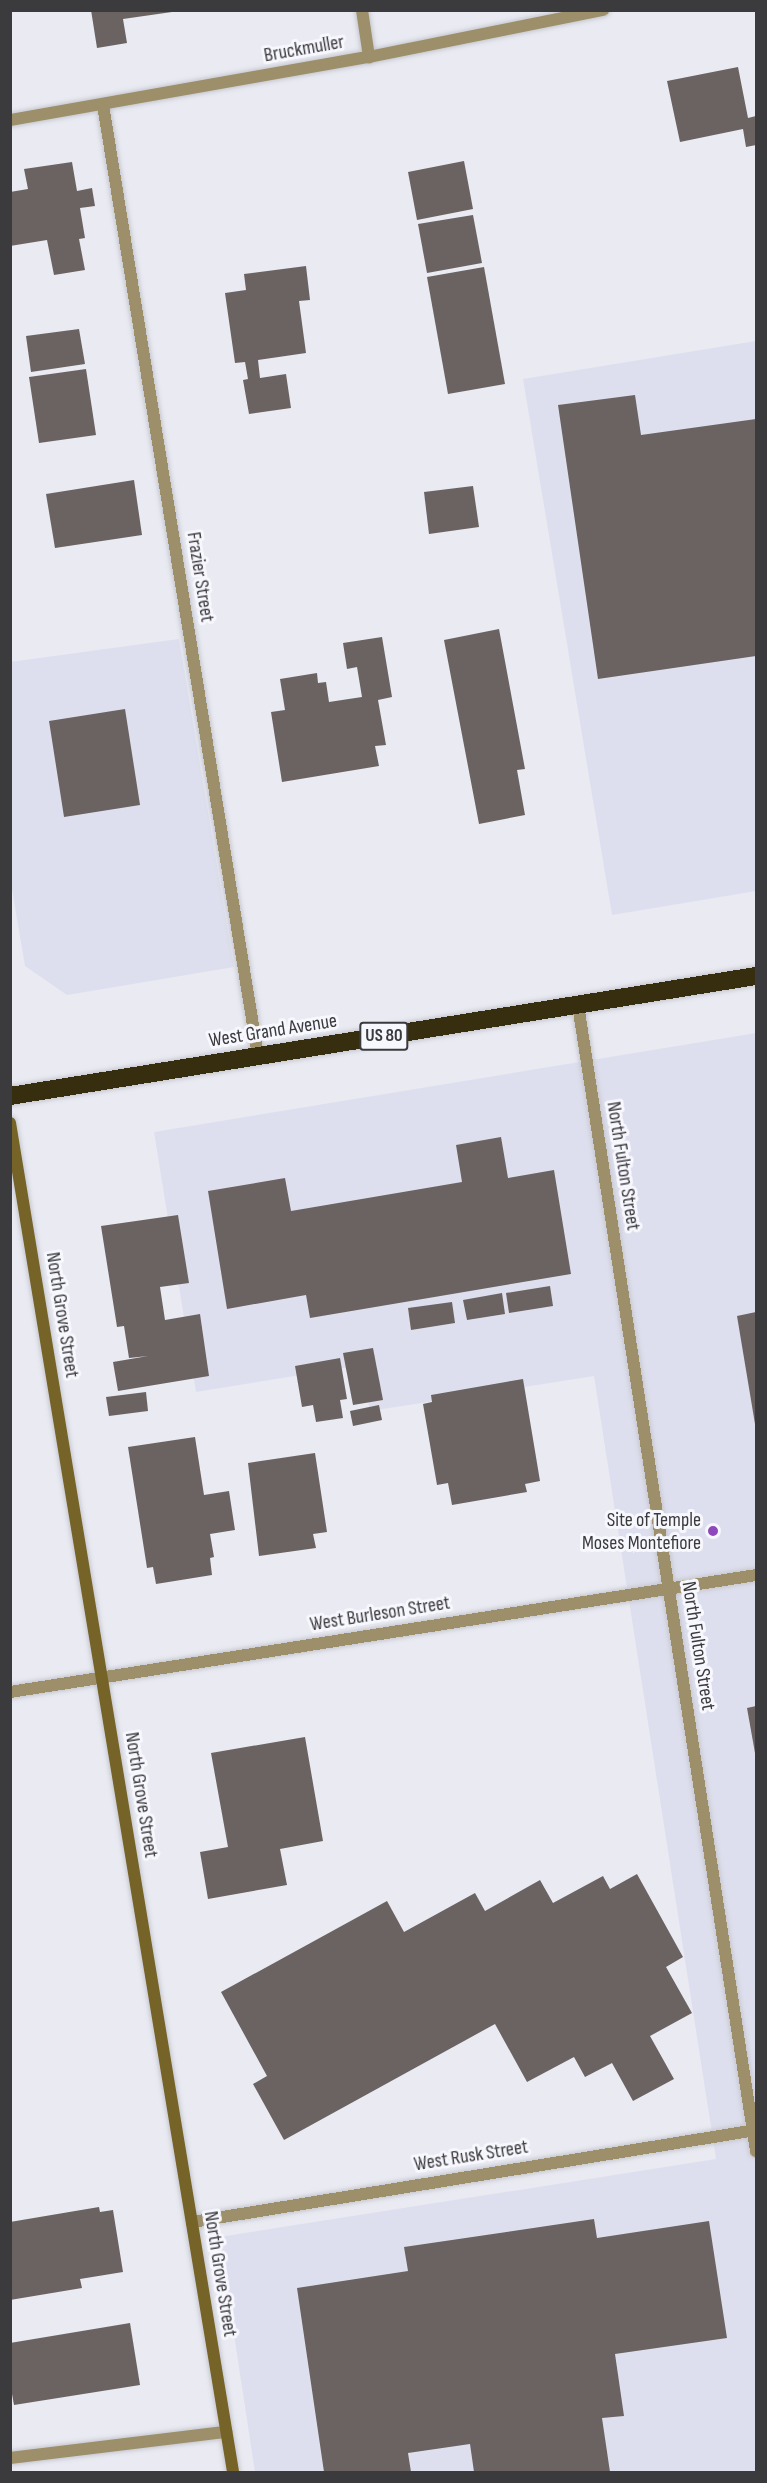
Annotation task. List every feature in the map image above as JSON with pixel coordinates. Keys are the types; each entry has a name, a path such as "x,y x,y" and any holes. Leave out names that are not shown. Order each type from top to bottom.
{"highway":[{"name":"West Grand Avenue","path":"10,1096 756,975"}],"main road":[{"name":"North Grove Street","path":"10,1123 233,2472"}],"street":[{"path":"362,10 369,57"},
{"name":"Bruckmuller","path":"10,120 369,57 603,10"},
{"name":"Frazier Street","path":"103,105 258,1056"},
{"name":"North Fulton Street","path":"578,1005 755,2130 756,2151"},
{"name":"West Burleson Street","path":"10,1692 756,1575"},
{"name":"West Rusk Street","path":"192,2222 755,2130"},
{"path":"10,2458 226,2432"}],"shaded area":[{"path":"756,341 756,891 612,915 523,379"},
{"path":"179,639 234,967 67,995 25,966 11,883 10,662"},
{"path":"756,1033 756,2472 255,2472 219,2237 716,2159 594,1376 370,1411 362,1365 196,1392 154,1132"}],"building":[{"path":"91,10 172,10 172,12 123,19 127,43 97,48"},
{"path":"738,67 748,118 756,116 756,145 746,147 743,129 680,142 667,81"},
{"path":"464,161 473,209 417,220 408,172"},
{"path":"72,162 77,191 92,188 95,206 80,208 85,238 79,239 85,270 54,275 47,240 10,246 10,192 28,189 24,169"},
{"path":"473,215 482,263 427,273 418,224"},
{"path":"306,266 310,300 299,301 306,353 258,360 260,378 286,374 291,408 249,414 243,380 248,379 245,362 235,363 225,293 246,290 244,274"},
{"path":"484,267 505,384 448,394 427,277"},
{"path":"79,329 85,364 31,372 26,336"},
{"path":"86,369 96,435 39,443 29,377"},
{"path":"635,395 641,435 756,419 756,656 598,679 558,405"},
{"path":"134,480 142,535 55,548 46,494"},
{"path":"473,486 479,527 429,534 424,492"},
{"path":"499,629 525,769 517,770 525,815 479,824 444,640"},
{"path":"382,637 392,697 378,700 386,745 375,746 379,766 282,782 271,712 285,710 280,679 317,673 318,683 326,682 329,702 362,697 357,667 347,669 343,643"},
{"path":"125,709 140,805 64,817 49,721"},
{"path":"501,1137 508,1178 554,1170 571,1274 310,1318 306,1295 227,1309 208,1191 285,1178 291,1211 462,1182 456,1145"},
{"path":"178,1215 189,1283 160,1287 165,1320 200,1314 209,1376 118,1391 113,1362 148,1356 129,1358 124,1326 117,1327 101,1226"},
{"path":"550,1286 553,1306 509,1313 506,1293"},
{"path":"502,1293 505,1314 467,1320 463,1300"},
{"path":"452,1302 455,1323 411,1330 408,1308"},
{"path":"756,1312 756,1424 755,1424 737,1316"},
{"path":"373,1348 383,1400 353,1405 343,1353"},
{"path":"340,1358 347,1399 340,1400 343,1418 316,1422 313,1405 302,1407 295,1366"},
{"path":"523,1379 540,1481 525,1484 527,1492 452,1505 448,1483 437,1485 423,1404 432,1402 431,1395"},
{"path":"146,1392 148,1411 109,1416 106,1397"},
{"path":"379,1405 382,1420 353,1426 350,1411"},
{"path":"195,1437 204,1495 229,1491 235,1530 210,1534 214,1557 210,1558 212,1575 156,1584 153,1567 147,1568 128,1447"},
{"path":"315,1453 327,1532 313,1534 316,1548 259,1556 248,1463"},
{"path":"756,1706 756,1753 755,1753 747,1708"},
{"path":"305,1737 323,1841 280,1849 287,1885 208,1899 200,1852 228,1847 211,1753"},
{"path":"637,1874 683,1957 666,1967 692,2013 650,2036 674,2079 633,2101 612,2063 585,2077 574,2057 527,2082 495,2024 284,2140 253,2084 267,2076 221,1992 387,1901 404,1932 475,1893 485,1911 540,1880 553,1903 603,1876 610,1889"},
{"path":"99,2207 100,2212 113,2210 123,2272 80,2279 82,2288 10,2300 10,2222"},
{"path":"594,2219 597,2238 709,2221 727,2338 615,2354 624,2416 602,2418 610,2472 474,2472 470,2444 408,2453 411,2472 324,2472 297,2288 408,2271 404,2247"},
{"path":"130,2323 140,2385 14,2405 10,2383 10,2343"}],"place":[{"name":"Site of Temple Moses Montefiore","path":"713,1531"}]}
